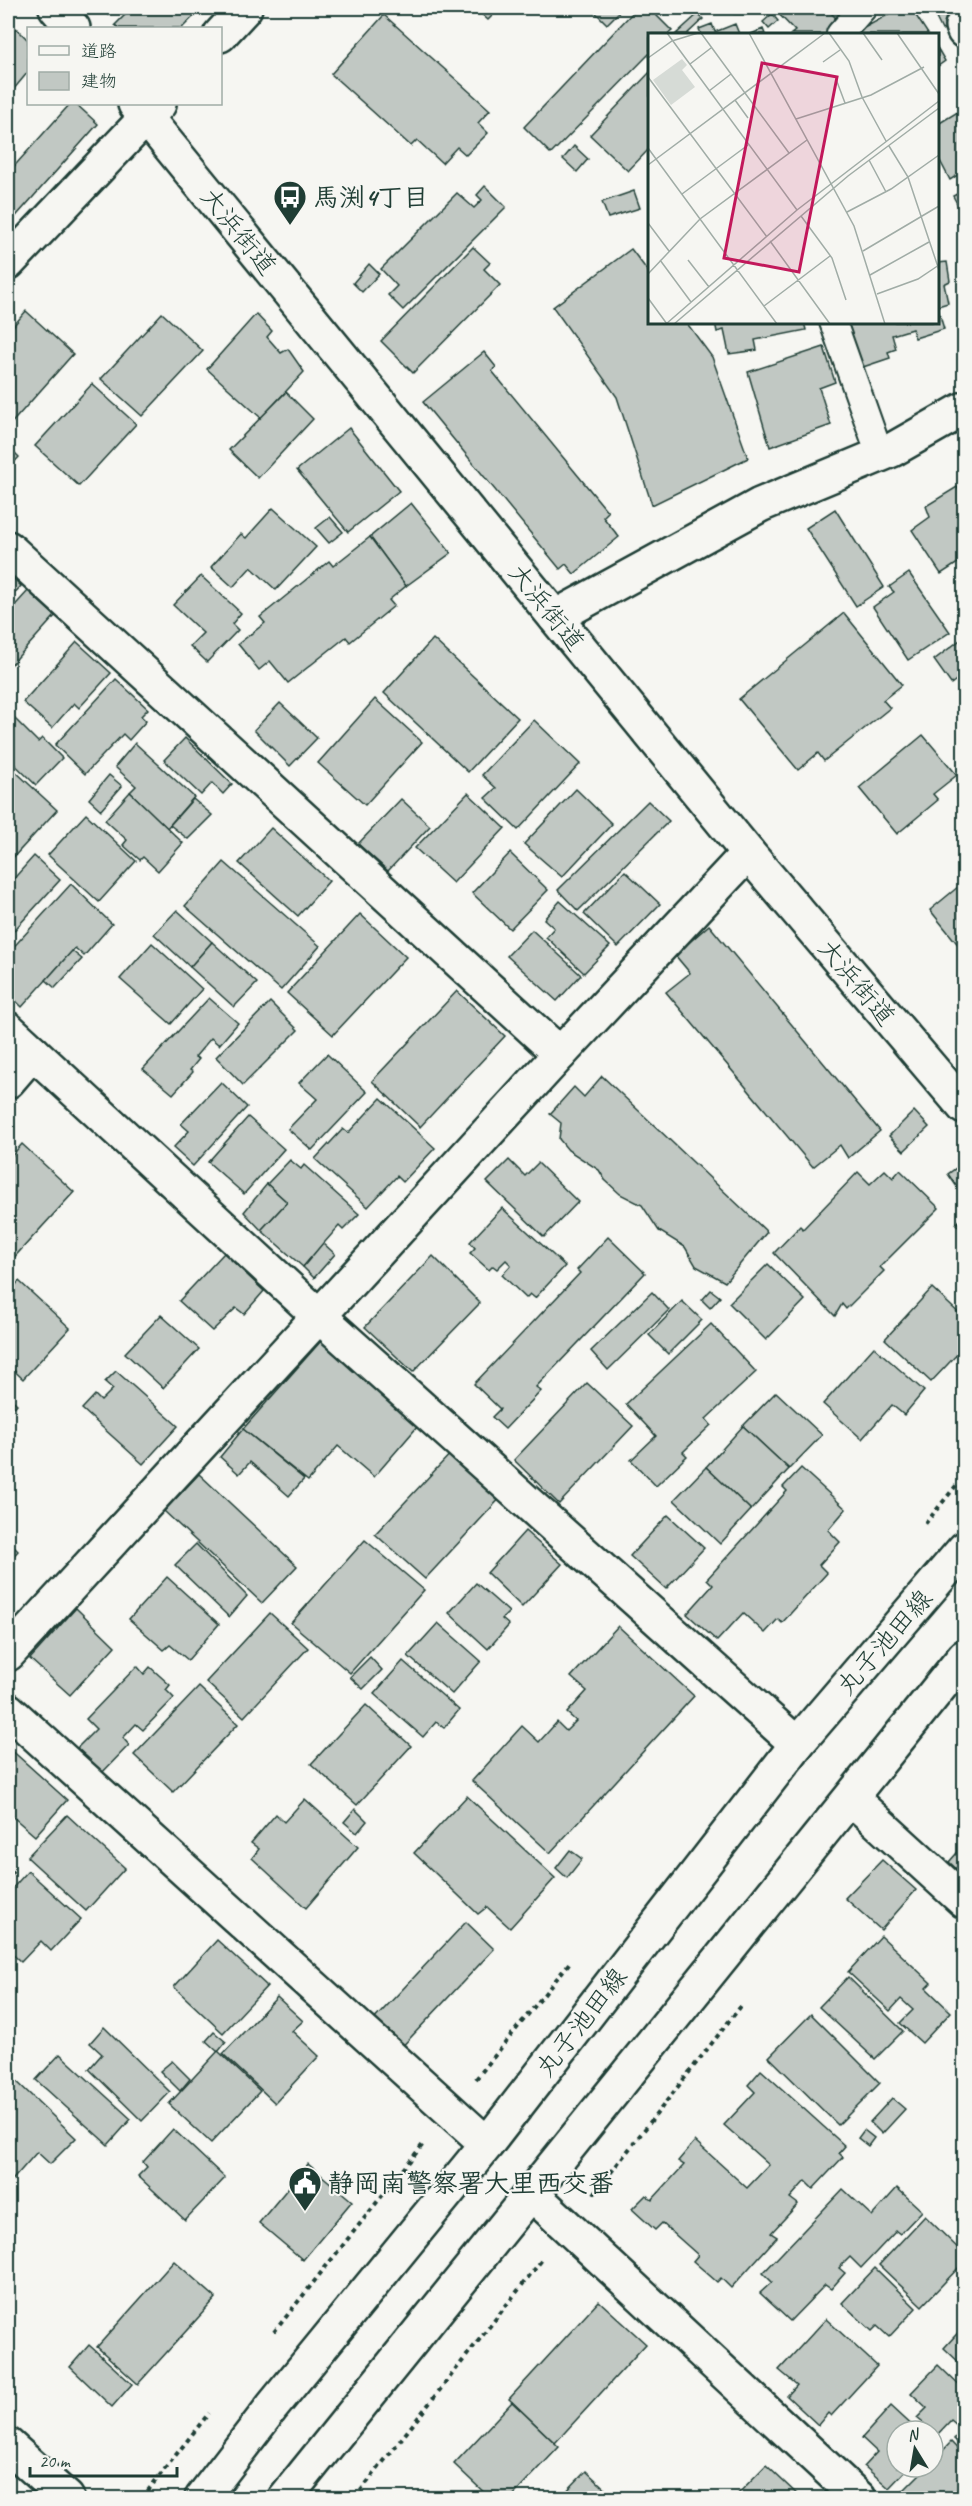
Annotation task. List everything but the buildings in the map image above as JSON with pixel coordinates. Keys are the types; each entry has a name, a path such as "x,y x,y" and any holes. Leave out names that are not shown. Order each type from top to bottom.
{"street":[{"path":"56,8 72,27"},
{"path":"222,33 245,8"},
{"path":"8,263 147,108"},
{"name":"大浜街道","path":"147,108 555,617 748,853 964,1107"},
{"path":"555,617 760,505 880,455 964,409"},
{"path":"8,548 560,1054"},
{"path":"8,1654 748,853"},
{"path":"8,1029 319,1316 797,1743"},
{"path":"8,1080 33,1052"},
{"name":"丸子池田線","path":"202,2499 272,2407 487,2144 797,1743 964,1549"},
{"path":"285,2499 964,1657"},
{"path":"8,1710 487,2144"},
{"path":"851,1798 964,1901"},
{"path":"531,2193 859,2499"},
{"path":"8,2445 67,2499"}],"lane":[{"path":"841,33 863,8"},
{"path":"834,324 880,455"}],"path":[{"path":"354,2499 743,2004"}],"place":[{"name":"馬渕4丁目","path":"290,226"},
{"name":"静岡南警察署大里西交番","path":"305,2212"}]}
